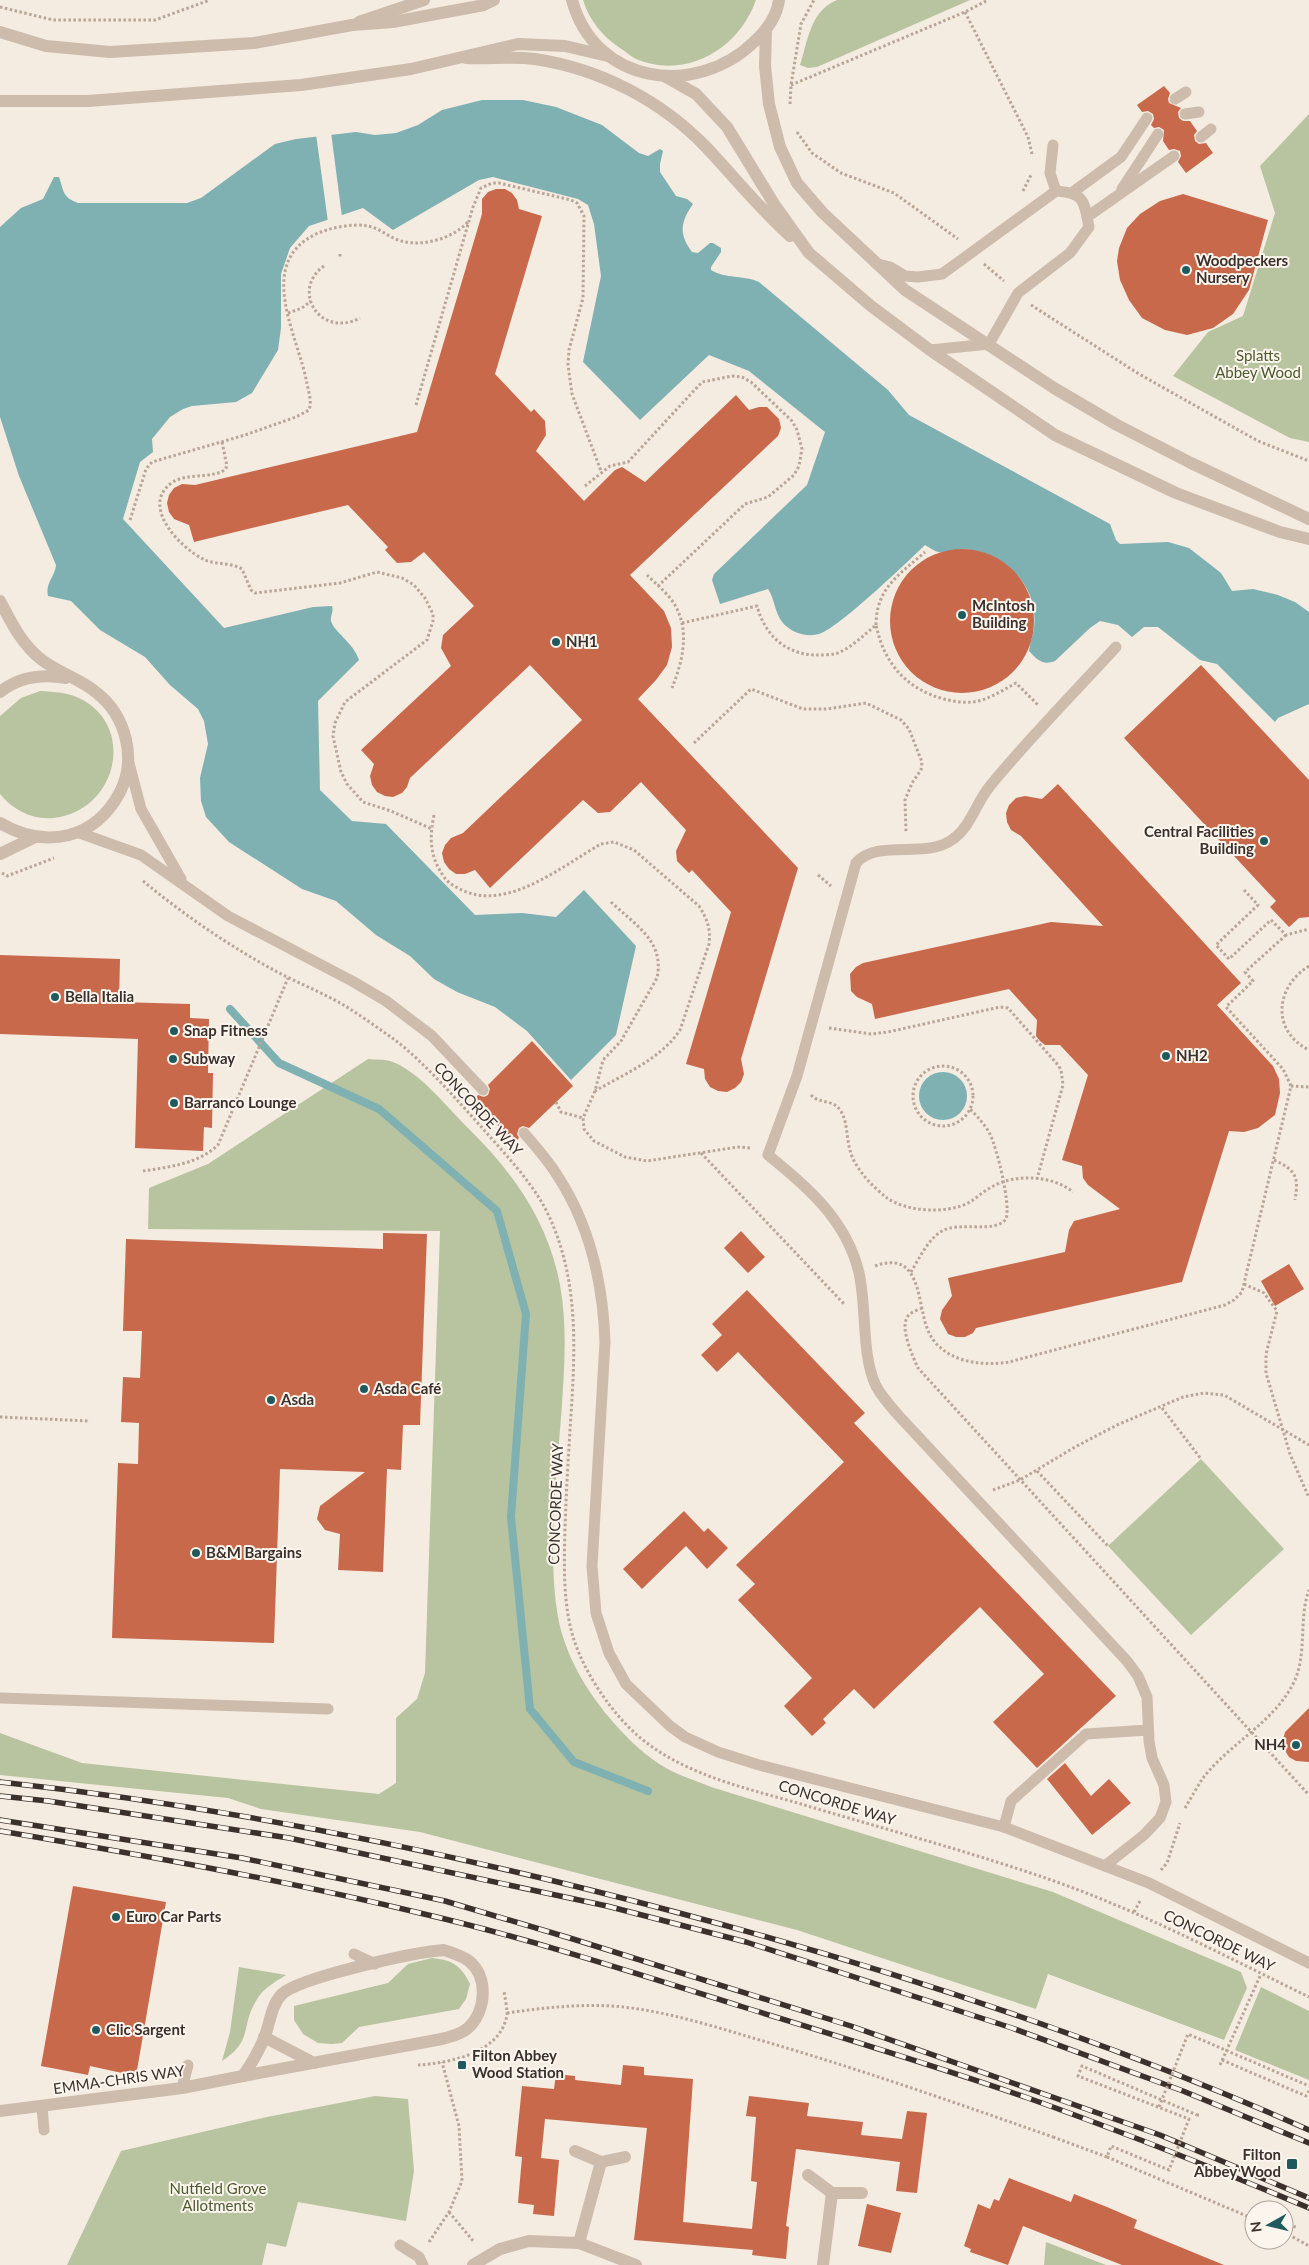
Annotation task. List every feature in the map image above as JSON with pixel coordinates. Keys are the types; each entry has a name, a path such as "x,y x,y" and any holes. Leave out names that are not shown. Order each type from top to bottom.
{"street":[{"path":"352,25 424,0"},
{"path":"0,32 46,46 110,52 254,43 352,25 393,22 484,5 494,0"},
{"path":"572,0 584,29 608,56 628,68 648,75 666,77 710,70 741,55 766,30 780,1"},
{"path":"766,30 765,66 769,104 780,147 797,183 822,212 905,290 1054,388 1117,425 1191,463 1309,519"},
{"path":"0,101 88,101 300,85 411,69 518,44 565,46 608,56"},
{"path":"464,58 532,59 573,66 616,83 661,107 706,147 760,209 871,306 930,350 1055,434 1176,492 1280,532 1309,539"},
{"path":"666,77 696,94 727,126 774,204 809,253"},
{"path":"0,601 16,632 41,659 73,680 97,692 115,712 126,736 129,763 124,785 113,805 97,821 77,832 57,838 35,837 17,832 0,823"},
{"path":"0,692 28,678 51,675 73,680"},
{"path":"0,854 35,837"},
{"name":"EMMA-CHRIS WAY","path":"0,2111 182,2088 431,2041 463,2031 477,2016 482,2003 483,1985 470,1962 444,1950 375,1964 303,1982 282,1995 274,2007 256,2058 243,2076"},
{"path":"264,2037 314,2063"},
{"path":"575,2151 601,2162 625,2157"},
{"path":"579,2243 601,2162"},
{"path":"808,2175 832,2194 862,2193"},
{"path":"824,2265 832,2194"},
{"path":"473,2265 500,2249 529,2242 579,2243 636,2265"}],"lane":[{"path":"1174,99 1186,92"},
{"path":"1185,114 1200,112"},
{"path":"1073,192 1121,158 1147,118"},
{"path":"1201,137 1211,129"},
{"path":"1119,194 1158,134"},
{"path":"1053,145 1050,173 1056,191"},
{"path":"1087,217 1174,156"},
{"path":"878,264 890,267 905,276 918,277 942,274 1056,191 1073,192 1081,199 1089,227 1070,253 1018,293 989,344 930,350"},
{"path":"1106,1865 1144,1836 1164,1811 1165,1790 1152,1758 1148,1730 1147,1697 1133,1669 899,1416 881,1394 871,1373 858,1272 844,1236 830,1213 812,1192 768,1155 797,1076 856,863 870,853 935,848 956,837 966,827 989,788 1116,647"},
{"path":"129,763 141,809 183,883"},
{"path":"77,832 141,855 228,916 352,981 386,1001 432,1036 483,1090"},
{"path":"524,1133 557,1174 584,1228 603,1306 605,1342 592,1566 596,1613 609,1653 626,1684 684,1737 718,1752 759,1765 1004,1827 1106,1865 1148,1883 1309,1963"},
{"path":"0,1698 328,1709"},
{"path":"1004,1827 1011,1800 1086,1734 1148,1730"},
{"path":"354,1954 375,1964"},
{"path":"182,2088 188,2065"},
{"path":"42,2107 44,2130"},
{"path":"400,2245 421,2261"}],"path":[{"path":"0,7 53,20 154,20 210,0"},
{"path":"791,85 965,12 988,0"},
{"path":"790,107 791,85 801,24 815,1"},
{"path":"965,12 1028,137 1033,159"},
{"path":"795,130 812,153 834,168 894,194 958,239 971,253 1038,311 1138,374 1258,441 1309,462"},
{"path":"1021,194 1031,176 1032,168"},
{"path":"416,405 481,188 492,183 571,200 581,208 586,227 583,298 569,350 568,365 572,394 602,472"},
{"path":"130,520 146,469 152,462 296,418 309,410 310,402 306,377 284,303 284,271 295,250 318,233 360,225 378,229 404,242 426,242 461,229 470,220"},
{"path":"958,239 966,234"},
{"path":"340,254 340,259"},
{"path":"324,266 313,278 310,290 311,301 315,311 325,321 344,324 360,318"},
{"path":"288,313 302,308 311,301"},
{"path":"585,486 610,466 628,462 693,389 708,380 732,376 747,379 787,416 797,430 801,457 794,475 768,497 745,504 658,586"},
{"path":"222,442 227,466 226,470 200,477 180,479 168,486 163,495 160,511 164,522 189,551 207,561 229,563 242,569 251,590 255,593 340,584 377,572 402,578 414,585 425,598 433,622 428,640 345,702 335,723 333,736 341,772 347,784 363,802 391,811 432,829"},
{"path":"926,552 893,581 884,592 876,612 876,625 883,650 891,665 901,676 920,691 954,701 969,702 982,700 1016,683 1051,718"},
{"path":"647,574 676,606 682,623 683,651 679,670 672,688"},
{"path":"682,623 757,606 765,628 784,646 807,654 822,655 836,653 850,646 876,625"},
{"path":"694,743 751,689 803,709 826,709 866,703 896,716 909,729 922,762 921,770 912,783 906,800 907,850"},
{"path":"434,815 431,844 435,863 446,880 469,894 486,897 508,895 601,844 614,842 634,850 699,906 707,918 710,934 709,944 680,1030 673,1042 659,1053 595,1091"},
{"path":"7,876 59,856"},
{"name":"CONCORDE WAY","path":"136,876 186,915 248,955 288,978 342,1004 399,1043 462,1107 528,1180 546,1211 563,1255 574,1312 574,1371 564,1553 566,1599 574,1638 588,1670 608,1702 636,1734 671,1759 715,1778 992,1861 1056,1882 1134,1912 1309,1997"},
{"path":"1244,890 1258,906 1216,945 1229,959 1271,920 1286,935"},
{"path":"610,902 652,941 657,950 660,964 657,978 621,1041 603,1060 595,1091 583,1118 584,1129 594,1141 625,1157 647,1161 749,1148 768,1155"},
{"path":"858,1272 887,1263 900,1266 911,1272 916,1283 927,1329 942,1350 972,1363 995,1364 1219,1307 1238,1296 1244,1284 1291,1086 1283,1069 1226,1007 1253,981 1245,972 1286,935 1309,929"},
{"path":"1309,966 1298,972 1290,982 1284,994 1282,1007 1283,1020 1288,1032 1296,1042 1309,1050"},
{"path":"143,1171 188,1162 213,1150 221,1139 250,1073 288,978"},
{"path":"811,1025 871,1034 1000,1007 1008,1008 1058,1065 1062,1074 1063,1085 1037,1179"},
{"path":"911,1272 932,1239 942,1231 953,1228 1002,1224 1006,1219 1008,1210 990,1136 970,1109 972,1088 968,1079 956,1069 941,1065 931,1068 922,1074 916,1082 913,1092 913,1103 925,1120 934,1125 945,1126 955,1124 970,1109"},
{"path":"797,1076 815,1099 830,1102 839,1108 843,1114 852,1156 867,1177 888,1199 910,1207 945,1209 967,1204 989,1188 1002,1183 1037,1179 1060,1184 1073,1192"},
{"path":"1291,1086 1309,1087"},
{"path":"556,1102 562,1112 583,1118"},
{"path":"701,1153 865,1326"},
{"path":"1274,1160 1288,1167 1296,1177 1298,1184 1295,1200"},
{"path":"1244,1284 1264,1292 1277,1311 1266,1354 1266,1373 1290,1454 1309,1498"},
{"path":"922,1308 910,1314 905,1323 909,1347 918,1368 1309,1795"},
{"path":"974,1496 1020,1480 1117,1425 1195,1393 1220,1394 1309,1445"},
{"path":"1162,1408 1200,1459"},
{"path":"0,1418 90,1421"},
{"path":"1036,1471 1108,1546"},
{"path":"1134,1912 1148,1883 1167,1863 1186,1807 1204,1778 1283,1699 1296,1677 1302,1650 1304,1614 1309,1590"},
{"path":"1220,2065 1261,1974"},
{"path":"507,2013 588,2005 642,2010 696,2021 869,2073 1053,2137 1107,2157 1244,2215"},
{"path":"1160,2107 1188,2034 1309,2086"},
{"path":"421,2261 449,2212 462,2180 459,2126 449,2082 431,2041"},
{"path":"1222,2060 1306,2096 1309,2091"},
{"path":"1107,2157 1111,2146 1169,2170 1189,2119 1078,2076 1082,2066 1198,2115"},
{"path":"449,2212 486,2256"},
{"path":"1294,2227 1298,2228"},
{"path":"1294,2238 1309,2246"}],"green space":[{"path":"583,0 756,0 748,17 737,33 724,46 708,56 673,66 655,65 636,59 614,44 593,21"},
{"path":"837,0 970,0 817,67 808,68 800,65 811,28 816,19 821,11"},
{"name":"Splatts Abbey Wood","path":"1309,114 1309,442 1290,438 1173,376 1208,332 1243,316 1275,213 1260,166"},
{"path":"40,691 71,695 81,699 98,712 109,729 113,748 112,767 104,785 92,801 75,812 53,818 30,816 11,805 0,794 0,716 21,698"},
{"path":"368,1059 388,1060 401,1066 411,1072 441,1100 484,1144 513,1180 526,1199 547,1240 560,1285 565,1335 553,1532 555,1593 559,1620 569,1654 585,1685 613,1722 651,1759 683,1776 711,1787 1053,1892 1241,1972 1247,1988 1224,2040 1048,1974 1036,2009 797,1930 420,1832 261,1809 228,1798 0,1775 0,1733 82,1763 379,1794 396,1783 396,1718 417,1699 425,1673 440,1231 148,1229 149,1188 208,1164"},
{"path":"1201,1459 1284,1549 1191,1635 1108,1546"},
{"path":"432,1958 450,1962 459,1968 467,1978 470,1984 466,1999 459,2009 359,2027 342,2043 332,2044 318,2043 303,2034 294,2020 294,2006 388,1983 408,1964"},
{"path":"239,1967 286,1975 269,1986 259,1997 248,2018 243,2040 222,2061 230,2032"},
{"path":"1261,1987 1309,2011 1309,2080 1235,2050"},
{"name":"Nutfield Grove Allotments","path":"375,2096 408,2099 414,2171 406,2221 298,2202 286,2247 267,2243 262,2265 67,2265 121,2151 267,2117"},
{"path":"1046,2242 1106,2265 1044,2265"}],"water":[{"path":"482,100 523,100 556,107 602,125 639,153 648,156 660,149 663,151 660,172 676,196 687,199 693,204 686,216 683,228 685,239 692,252 698,253 710,243 721,248 721,252 711,270 722,275 747,278 759,282 888,390 909,415 1110,524 1116,540 1120,544 1168,542 1189,548 1221,573 1232,591 1253,589 1278,595 1295,602 1309,612 1309,704 1278,718 1275,722 1217,664 1200,660 1158,627 1144,627 1132,637 1118,625 1100,621 1055,661 1047,663 1040,661 1029,651 1034,628 1034,613 1031,598 1025,586 1006,565 980,552 966,549 942,552 925,545 856,608 829,629 819,634 802,634 786,626 777,613 768,589 720,604 712,580 714,574 807,485 825,432 749,371 709,355 640,420 583,362 601,276 594,224 588,205 578,199 493,177 479,180 393,230 363,208 309,226 290,248 281,274 281,328 278,350 252,393 236,402 192,406 170,417 152,439 153,452 140,462 123,519 224,628 313,607 332,606 331,621 333,625 353,648 359,660 318,701 320,790 352,821 386,824 475,915 522,913 556,917 584,890 636,946 616,1035 571,1080 527,1031 495,1007 457,992 434,979 410,956 376,935 336,901 302,889 229,842 206,817 201,801 200,778 208,744 204,721 198,709 170,685 145,657 100,630 71,601 48,596 48,587 56,565 19,476 0,417 0,227 21,208 43,199 54,177 59,177 66,196 78,203 187,203 201,198 275,144 296,139 356,132 375,135 396,133 418,125 442,110"},
{"path":"943,1072 952,1074 960,1079 965,1087 967,1096 965,1105 960,1113 952,1118 943,1120 934,1118 926,1113 921,1105 919,1096 921,1087 926,1079 934,1074"}],"pier":[{"path":"331,132 342,217 328,222 316,134"}],"building":[{"path":"1164,86 1170,93 1169,103 1181,108 1178,112 1179,118 1183,121 1190,121 1197,131 1194,135 1195,141 1199,144 1206,143 1213,153 1186,173 1178,162 1181,156 1180,151 1169,150 1163,141 1164,130 1159,127 1154,128 1151,125 1154,119 1153,114 1148,111 1142,112 1137,105"},
{"name":"NH1","path":"496,189 505,189 512,193 517,200 519,209 542,216 495,374 531,412 534,409 545,421 546,435 536,451 584,501 615,470 622,467 645,482 736,395 749,410 767,407 779,419 781,428 778,436 630,575 664,611 671,628 672,647 667,665 638,699 798,868 741,1059 744,1074 741,1082 727,1092 718,1091 710,1087 705,1079 704,1069 686,1064 731,912 692,870 689,873 677,861 676,851 686,830 641,782 610,812 598,813 583,800 490,888 475,870 465,874 456,874 444,862 442,853 445,845 451,838 463,833 582,720 530,665 410,778 407,787 402,793 393,797 385,796 377,792 372,785 370,776 374,764 361,750 451,666 441,648 443,635 474,606 424,552 411,562 397,563 385,550 388,547 348,505 194,542 189,525 174,519 169,512 167,503 169,495 174,488 182,484 195,485 417,432 482,214 482,199 488,192"},
{"name":"Woodpeckers Nursery","path":"1183,194 1268,220 1249,290 1233,314 1213,328 1187,335 1165,330 1142,318 1129,300 1120,280 1117,261 1119,248 1127,228 1140,214 1160,201"},
{"name":"McIntosh Building","path":"962,549 990,554 1013,570 1029,593 1034,621 1029,649 1013,672 990,688 962,693 934,688 911,672 895,649 890,621 895,593 911,570 934,554"},
{"name":"Central Facilities Building","path":"1201,665 1309,780 1309,917 1299,918 1289,927 1270,907 1276,901 1124,738"},
{"name":"NH2","path":"1058,784 1241,983 1217,1005 1273,1066 1279,1079 1280,1093 1275,1115 1258,1128 1244,1132 1229,1131 1182,1282 976,1328 973,1333 965,1337 956,1337 948,1334 940,1319 942,1310 952,1296 948,1278 1065,1252 1069,1230 1074,1221 1120,1209 1088,1185 1083,1178 1082,1166 1062,1160 1088,1075 1060,1045 1045,1045 1040,1041 1036,1036 1037,1020 1009,989 875,1019 872,1004 857,997 851,991 850,974 863,963 1051,922 1103,926 1021,836 1011,830 1007,822 1006,813 1009,805 1016,798 1025,796 1042,799"},
{"path":"0,955 120,959 119,1002 190,1004 190,1018 209,1019 208,1073 213,1073 212,1128 204,1127 203,1151 135,1148 138,1039 0,1034"},
{"path":"532,1041 573,1086 529,1128 523,1126 519,1128 517,1134 519,1138 515,1142 472,1101 478,1095 484,1097 488,1095 490,1089 488,1085"},
{"path":"741,1231 765,1257 748,1273 724,1248"},
{"name":"Asda","path":"383,1233 427,1234 420,1425 403,1425 401,1470 387,1469 383,1572 338,1570 340,1534 325,1530 317,1519 320,1506 365,1472 280,1469 274,1643 112,1638 118,1463 138,1464 139,1423 121,1422 123,1377 140,1378 142,1331 123,1331 126,1239 383,1249"},
{"path":"1289,1264 1304,1289 1275,1306 1261,1281"},
{"path":"747,1290 865,1413 854,1423 1116,1696 1037,1768 993,1722 1044,1674 980,1607 874,1709 854,1689 823,1719 826,1723 812,1736 784,1706 812,1678 738,1600 755,1584 736,1565 844,1462 738,1352 717,1372 701,1355 722,1335 712,1324"},
{"path":"684,1511 704,1532 708,1528 728,1548 707,1569 686,1546 642,1589 623,1569"},
{"name":"NH4","path":"1309,1708 1309,1762 1296,1761 1289,1757 1284,1749 1283,1740 1285,1732"},
{"path":"1065,1763 1091,1796 1109,1779 1131,1803 1092,1835 1047,1779"},
{"path":"73,1886 166,1902 136,2076 90,2066 88,2075 41,2066"},
{"path":"623,2065 644,2067 644,2075 693,2079 683,2222 752,2229 757,2182 751,2181 756,2117 746,2116 749,2096 809,2103 807,2116 863,2122 861,2135 902,2139 907,2111 927,2113 917,2193 896,2191 900,2162 796,2149 786,2226 789,2227 786,2259 752,2255 753,2250 634,2240 647,2128 545,2119 541,2158 559,2160 554,2216 533,2214 534,2205 518,2203 522,2157 515,2156 522,2086 554,2089 556,2074 575,2076 575,2080 621,2085"},
{"path":"1009,2178 1071,2202 1074,2194 1107,2207 1137,2220 1134,2228 1224,2265 1122,2265 1023,2226 1008,2265 970,2252 971,2249 964,2246 978,2204 990,2209 994,2199 999,2201"},
{"path":"867,2204 901,2213 891,2253 858,2246"}],"waterway":[{"path":"230,1009 279,1063 379,1109 497,1211 526,1314 511,1517 530,1709 574,1762 648,1791"}],"railway":[{"path":"0,1782 173,1805 344,1835 429,1852 683,1914 843,1959 1079,2037 1233,2097 1309,2130"},
{"path":"0,1796 48,1801 289,1838 607,1906 746,1942 1012,2028 1183,2091 1309,2143"},
{"path":"0,1820 242,1858 445,1901 851,2026 1160,2135 1309,2198"},
{"path":"0,1831 160,1859 319,1890 464,1924 543,1945 885,2051 1028,2098 1169,2151 1309,2208"}],"place":[{"name":"Woodpeckers Nursery","path":"1186,270"},
{"name":"McIntosh Building","path":"962,615"},
{"name":"NH1","path":"556,642"},
{"name":"Central Facilities Building","path":"1264,841"},
{"name":"Bella Italia","path":"55,997"},
{"name":"Snap Fitness","path":"174,1031"},
{"name":"NH2","path":"1166,1056"},
{"name":"Subway","path":"173,1059"},
{"name":"Barranco Lounge","path":"174,1103"},
{"name":"Asda Café","path":"364,1389"},
{"name":"Asda","path":"271,1400"},
{"name":"B&M Bargains","path":"196,1553"},
{"name":"NH4","path":"1296,1745"},
{"name":"Euro Car Parts","path":"116,1917"},
{"name":"Clic Sargent","path":"96,2030"},
{"name":"Filton Abbey Wood Station","path":"462,2065"},
{"name":"Filton Abbey Wood","path":"1292,2164"}]}
